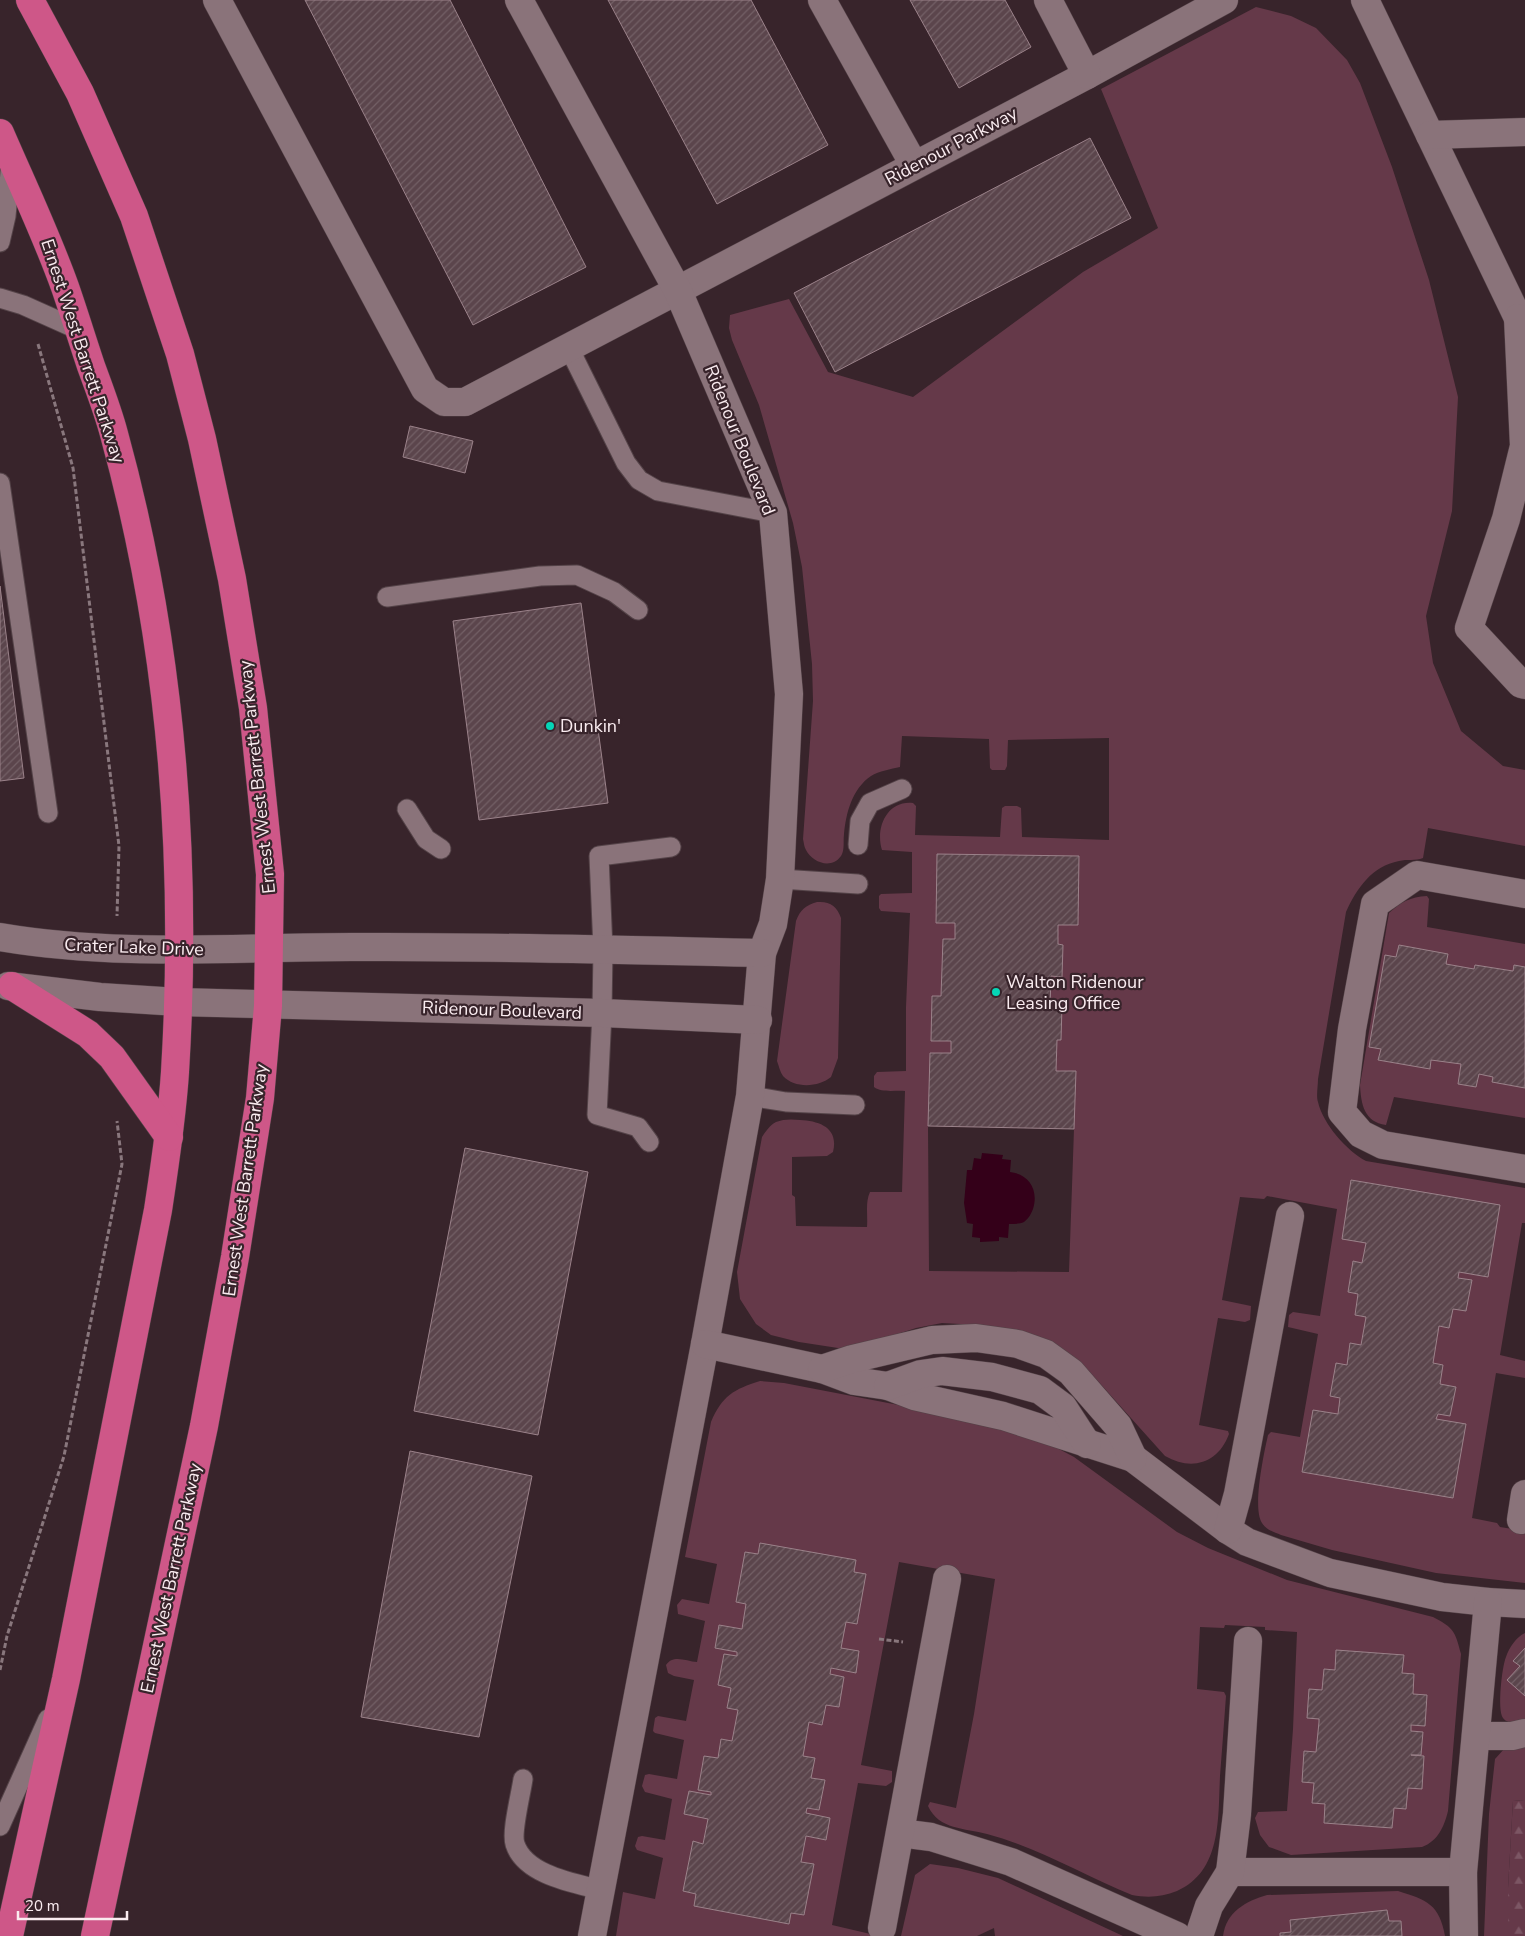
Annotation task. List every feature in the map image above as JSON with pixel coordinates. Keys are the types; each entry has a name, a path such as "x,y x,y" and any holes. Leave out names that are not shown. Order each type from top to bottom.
{"highway":[{"name":"Ernest West Barrett Parkway","path":"30,0 80,93 134,216 180,354 232,579 253,708 270,874 268,1006 260,1098 235,1257 214,1370 95,1936"},
{"name":"Ernest West Barrett Parkway","path":"0,133 36,213 65,287 114,433 150,586 169,728 173,777 180,950 169,1137 156,1220 66,1679 9,1936"},
{"path":"6,985 88,1034 112,1057 169,1137"}],"street":[{"name":"Ridenour Parkway","path":"217,0 425,389 444,402 465,402 1087,75 1224,0"},
{"name":"Ridenour Boulevard","path":"178,1002 268,1006 332,1005 602,1013 758,1020 762,953 773,924 780,879 789,694 772,513 678,291 519,0"},
{"path":"822,0 914,166"},
{"path":"1048,0 1087,75"},
{"path":"1365,0 1522,318 1524,446 1506,519 1469,628 1521,684 1525,685"},
{"path":"1430,135 1525,132"},
{"path":"1525,894 1418,875 1375,904 1352,1029 1342,1112 1361,1134 1383,1145 1525,1169"},
{"name":"Crater Lake Drive","path":"0,937 60,946 180,950 269,948"},
{"path":"269,948 352,946 762,953"},
{"path":"6,985 100,997 178,1002"},
{"path":"592,1936 705,1344 750,1096 758,1020"},
{"path":"1228,1530 1238,1494 1290,1216"},
{"path":"822,1369 852,1359 932,1340 976,1338 1018,1344 1046,1354 1071,1372 1118,1426 1133,1458"},
{"path":"705,1344 822,1369 854,1381 888,1386 914,1396 1003,1416 1133,1458 1228,1530 1247,1542 1330,1573 1442,1597 1525,1604"},
{"path":"888,1386 921,1374 942,1371 992,1377 1040,1390 1063,1407 1087,1444"},
{"path":"1520,1520 1525,1494"},
{"path":"882,1928 946,1579"},
{"path":"1464,1936 1463,1872 1488,1602"},
{"path":"1199,1936 1210,1906 1230,1872 1238,1804 1248,1641"},
{"path":"1476,1736 1512,1736 1525,1733"},
{"path":"900,1833 931,1837 1011,1862 1177,1936"},
{"path":"1230,1872 1463,1872"}],"lane":[{"path":"0,242 6,216 11,159"},
{"path":"0,298 41,312 79,330"},
{"path":"569,348 626,463 640,480 658,491 772,513"},
{"path":"0,483 48,813"},
{"path":"387,597 540,576 577,575 614,592 638,610"},
{"path":"858,845 860,821 870,803 902,788"},
{"path":"406,810 426,839 441,849"},
{"path":"649,1142 638,1127 597,1115 603,949 599,856 671,847"},
{"path":"780,879 858,884"},
{"path":"750,1096 786,1102 855,1105"},
{"path":"0,1826 66,1679"},
{"path":"524,1779 516,1821 515,1844 524,1859 539,1870 559,1880 601,1890"}],"green space":[{"path":"1256,7 1291,16 1316,28 1347,60 1360,83 1392,167 1429,280 1458,397 1452,511 1426,616 1433,663 1461,731 1503,766 1525,770 1525,846 1428,828 1423,858 1402,860 1389,864 1366,879 1346,912 1318,1079 1317,1097 1330,1128 1351,1151 1366,1161 1525,1188 1525,1223 1522,1223 1500,1355 1525,1361 1525,1378 1496,1373 1472,1518 1497,1523 1500,1527 1525,1531 1525,1583 1436,1573 1332,1550 1281,1535 1268,1529 1262,1523 1259,1516 1258,1493 1268,1435 1271,1432 1300,1437 1318,1334 1288,1327 1289,1315 1293,1312 1320,1316 1337,1209 1267,1196 1264,1199 1240,1197 1222,1300 1251,1306 1250,1320 1245,1322 1218,1318 1199,1425 1228,1431 1229,1434 1218,1452 1211,1458 1194,1464 1175,1461 1165,1456 1087,1369 1065,1352 978,1325 942,1323 916,1328 858,1347 838,1348 799,1342 771,1335 756,1324 740,1299 737,1272 762,1137 774,1123 791,1119 814,1122 826,1127 833,1137 833,1152 827,1156 792,1157 792,1195 795,1197 796,1226 867,1227 867,1205 870,1192 902,1192 905,1091 877,1089 874,1087 874,1076 877,1072 906,1071 906,1007 910,913 881,911 879,908 879,896 881,894 912,893 912,852 882,850 880,833 885,817 896,806 904,803 913,803 916,806 915,835 1000,837 1002,808 1005,806 1017,806 1021,808 1022,837 1109,840 1109,738 1008,740 1007,766 1005,770 992,770 990,768 989,739 902,736 900,767 881,771 864,781 851,802 846,818 841,856 832,863 822,863 809,854 803,839 813,701 812,664 802,567 793,523 759,405 732,340 729,328 730,315 789,299 828,372 913,397 1083,272 1158,228 1101,89","holes":["928,1126 1074,1129 1069,1272 929,1271"]},
{"path":"1427,896 1429,899 1427,927 1525,944 1525,1118 1394,1097 1386,1125 1373,1120 1365,1111 1361,1099 1360,1085 1389,913 1406,901"},
{"path":"817,902 826,902 832,905 841,918 838,1058 831,1077 814,1085 800,1085 783,1076 777,1061 796,921 804,909"},
{"path":"760,1381 784,1383 935,1412 1044,1441 1074,1457 1177,1532 1208,1548 1287,1580 1433,1617 1450,1627 1455,1635 1461,1654 1448,1811 1440,1833 1422,1847 1291,1855 1269,1847 1260,1835 1255,1818 1258,1812 1287,1811 1297,1632 1265,1630 1265,1627 1225,1625 1224,1628 1200,1627 1197,1689 1224,1692 1226,1696 1219,1809 1215,1842 1210,1857 1192,1882 1166,1895 1149,1897 1132,1895 1024,1846 987,1834 946,1824 933,1814 928,1806 930,1802 956,1808 974,1714 995,1579 899,1562 861,1765 892,1771 892,1782 886,1786 858,1783 832,1925 879,1936 616,1936 623,1892 655,1899 663,1858 637,1850 635,1846 638,1837 642,1836 665,1840 672,1799 645,1792 642,1786 645,1775 649,1774 677,1779 684,1740 655,1733 653,1731 655,1718 658,1716 686,1721 694,1680 668,1673 666,1665 676,1659 697,1662 705,1621 678,1614 677,1605 682,1599 709,1604 717,1564 685,1557 711,1422 724,1400 743,1387"},
{"path":"1525,1633 1525,1722 1513,1723 1505,1720 1501,1713 1500,1698 1504,1662 1516,1640"},
{"path":"1525,1744 1525,1800 1513,1801 1508,1888 1508,1936 1484,1936 1489,1814 1495,1759 1505,1748"},
{"path":"1525,1800 1525,1936 1508,1936 1508,1888 1513,1801"},
{"path":"930,1864 958,1868 998,1878 1123,1936 995,1936 994,1928 977,1936 901,1936 915,1875"},
{"path":"1398,1891 1417,1897 1430,1905 1439,1917 1445,1936 1223,1936 1228,1920 1238,1909 1267,1895"}],"shaded area":[{"path":"982,1153 1003,1155 1002,1159 1011,1160 1010,1172 1017,1173 1027,1180 1031,1184 1035,1195 1035,1202 1029,1217 1022,1223 1009,1224 1008,1238 999,1237 999,1241 980,1242 980,1238 972,1237 973,1224 967,1223 964,1203 967,1170 972,1170 974,1158 981,1159"}],"building":[{"path":"305,0 450,0 586,267 473,325"},
{"path":"608,0 751,0 828,145 717,204"},
{"path":"910,0 1005,0 1031,47 959,88"},
{"path":"1090,138 1131,218 835,372 794,293"},
{"path":"410,426 473,441 465,473 403,457"},
{"path":"0,586 24,778 0,781"},
{"path":"581,603 608,803 479,820 453,621"},
{"name":"Walton Ridenour Leasing Office","path":"937,854 1079,856 1078,925 1058,925 1058,944 1063,945 1062,977 1051,976 1050,1007 1062,1006 1061,1040 1057,1040 1056,1071 1076,1071 1074,1129 928,1126 930,1053 951,1053 951,1041 931,1041 932,996 941,996 943,939 955,939 955,923 936,923"},
{"path":"1399,945 1448,954 1446,964 1474,969 1475,965 1513,971 1514,965 1525,967 1525,1088 1492,1082 1493,1077 1479,1074 1476,1087 1458,1084 1461,1064 1431,1060 1430,1069 1378,1060 1381,1049 1369,1047 1385,955 1396,957"},
{"path":"465,1148 588,1172 538,1435 414,1411"},
{"path":"1351,1180 1500,1205 1488,1277 1459,1272 1458,1278 1472,1280 1466,1311 1453,1309 1449,1328 1439,1326 1433,1363 1443,1365 1440,1384 1456,1387 1450,1416 1438,1414 1436,1419 1466,1424 1453,1498 1302,1472 1313,1410 1338,1414 1340,1398 1330,1396 1336,1363 1347,1365 1350,1343 1361,1345 1366,1317 1355,1315 1358,1294 1348,1292 1353,1261 1362,1263 1366,1243 1342,1239"},
{"path":"410,1451 532,1476 479,1737 361,1717"},
{"path":"760,1543 856,1560 854,1572 866,1574 857,1624 846,1622 841,1648 859,1651 856,1673 831,1668 830,1674 844,1677 839,1707 826,1705 822,1725 809,1722 803,1756 815,1758 811,1778 825,1780 819,1810 807,1808 806,1813 830,1818 826,1840 806,1836 801,1862 814,1864 804,1915 791,1913 789,1924 694,1906 696,1894 683,1891 693,1841 703,1844 708,1819 684,1814 689,1791 711,1795 711,1792 698,1790 704,1756 718,1758 721,1739 732,1741 738,1710 727,1708 731,1688 718,1685 724,1654 737,1656 737,1652 715,1648 719,1625 742,1629 746,1604 736,1602 745,1552 758,1554"},
{"path":"1525,1648 1525,1696 1507,1680 1520,1666 1513,1661"},
{"path":"1336,1650 1404,1655 1402,1673 1414,1674 1413,1694 1427,1695 1425,1726 1411,1725 1411,1731 1423,1732 1421,1755 1411,1755 1424,1756 1422,1789 1408,1788 1406,1809 1394,1808 1392,1828 1324,1823 1325,1804 1312,1803 1314,1783 1302,1782 1304,1751 1316,1752 1319,1722 1319,1719 1307,1718 1309,1689 1322,1690 1324,1669 1335,1670"},
{"path":"1387,1910 1389,1921 1401,1921 1402,1936 1280,1936 1280,1933 1291,1932 1290,1920"}],"place":[{"name":"Dunkin'","path":"550,726"},
{"name":"Walton Ridenour Leasing Office","path":"996,992"}]}
